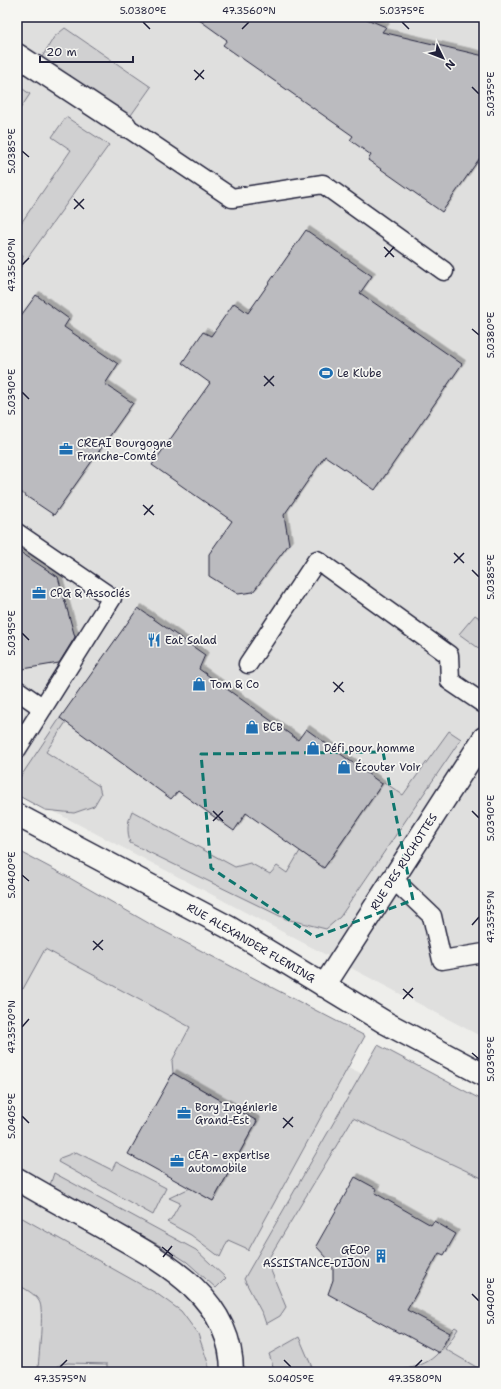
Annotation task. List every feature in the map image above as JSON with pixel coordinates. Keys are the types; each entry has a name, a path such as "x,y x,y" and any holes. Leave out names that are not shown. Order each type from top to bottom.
{"street":[{"path":"17,55 124,126"},
{"name":"RUE DES RUCHOTTES","path":"324,986 484,738"},
{"name":"RUE ALEXANDER FLEMING","path":"17,815 228,927 386,1023 484,1075"},
{"path":"17,1179 166,1264 192,1284 212,1307 225,1331 232,1361 232,1372"}],"lane":[{"path":"124,126 232,198 323,184 444,271"},
{"path":"17,533 112,598 17,749"},
{"path":"248,664 316,560 449,655 450,681 484,704"},
{"path":"17,690 43,708"},
{"path":"393,879 432,916 442,960 484,953"}],"highlighted area":[{"path":"383,752 413,900 315,937 211,868 201,754"}],"shaded area":[{"path":"17,17 468,17 484,20 484,1038 17,792"},
{"path":"65,28 151,87 129,118 42,57 54,37"},
{"path":"17,85 30,94 18,112 17,111"},
{"path":"66,117 109,145 21,267 23,255 17,250 17,229 71,150 52,137"},
{"path":"475,615 484,621 484,652 459,634"},
{"path":"60,718 66,722 46,752 99,786 101,794 94,806 74,813 45,810 17,795 17,782"},
{"path":"449,731 461,739 340,917 326,929 286,919 130,843 128,827 132,811 235,867 250,863 270,874 277,866 287,873 300,851 324,868 382,784 384,782 403,795"},
{"path":"17,850 68,877 150,924 365,1036 248,1251 246,1248 228,1240 220,1257 191,1235 167,1222 171,1219 180,1203 169,1198 190,1188 213,1201 257,1121 173,1073 172,1061 190,1027 45,949 23,989 17,986"},
{"path":"17,894 346,1066 484,1133 484,1372 17,1372"},
{"path":"378,1045 484,1101 484,1179 353,1118 267,1261 286,1307 280,1316 266,1324 263,1315 244,1279"},
{"path":"76,1152 112,1170 116,1162 166,1188 153,1215 58,1162 60,1158"},
{"path":"54,1173 196,1250 226,1278 216,1288 187,1262 173,1253 50,1185"},
{"path":"17,1215 156,1293 181,1311 198,1334 208,1363 208,1372 107,1372 107,1364 68,1363 61,1364 50,1372 38,1372 41,1306 35,1296 17,1284"},
{"path":"455,1327 458,1329 445,1349 478,1368 484,1368 484,1372 374,1372 408,1368 425,1363 438,1353"},
{"path":"299,1337 314,1372 275,1372 269,1354"}],"building":[{"path":"195,17 362,17 386,27 382,32 484,56 484,152 442,212 368,160 371,155 350,140 353,136 223,45 227,40"},
{"name":"Le Klube","path":"306,230 372,276 360,293 462,364 375,490 325,456 284,515 289,544 253,592 238,594 209,576 209,554 232,521 152,465 210,383 182,363 203,332 211,336 234,303 248,313"},
{"path":"36,295 69,319 64,327 118,364 105,384 133,403 54,515 17,490 17,321"},
{"path":"17,550 58,577 75,637 59,663 17,670"},
{"path":"138,608 205,655 199,669 298,740 306,729 382,784 324,868 246,813 234,831 178,791 171,799 60,718"},
{"path":"173,1073 257,1121 213,1201 128,1154"},
{"name":"GEOP ASSISTANCE-DIJON","path":"355,1177 377,1189 375,1193 431,1225 434,1221 456,1234 444,1255 439,1253 407,1310 450,1333 439,1353 328,1294 333,1280 333,1268 327,1258 316,1246"}],"place":[{"name":"Le Klube","path":"326,373"},
{"name":"CREAI Bourgogne Franche-Comté","path":"66,449"},
{"name":"CPG & Associés","path":"39,593"},
{"name":"Eat Salad","path":"154,640"},
{"name":"Tom & Co","path":"199,684"},
{"name":"BCB","path":"252,727"},
{"name":"Défi pour homme","path":"313,748"},
{"name":"Écouter Voir","path":"344,767"},
{"name":"Bory Ingénierie Grand-Est","path":"184,1113"},
{"name":"CEA - expertise automobile","path":"177,1161"},
{"name":"GEOP ASSISTANCE-DIJON","path":"381,1256"}]}
